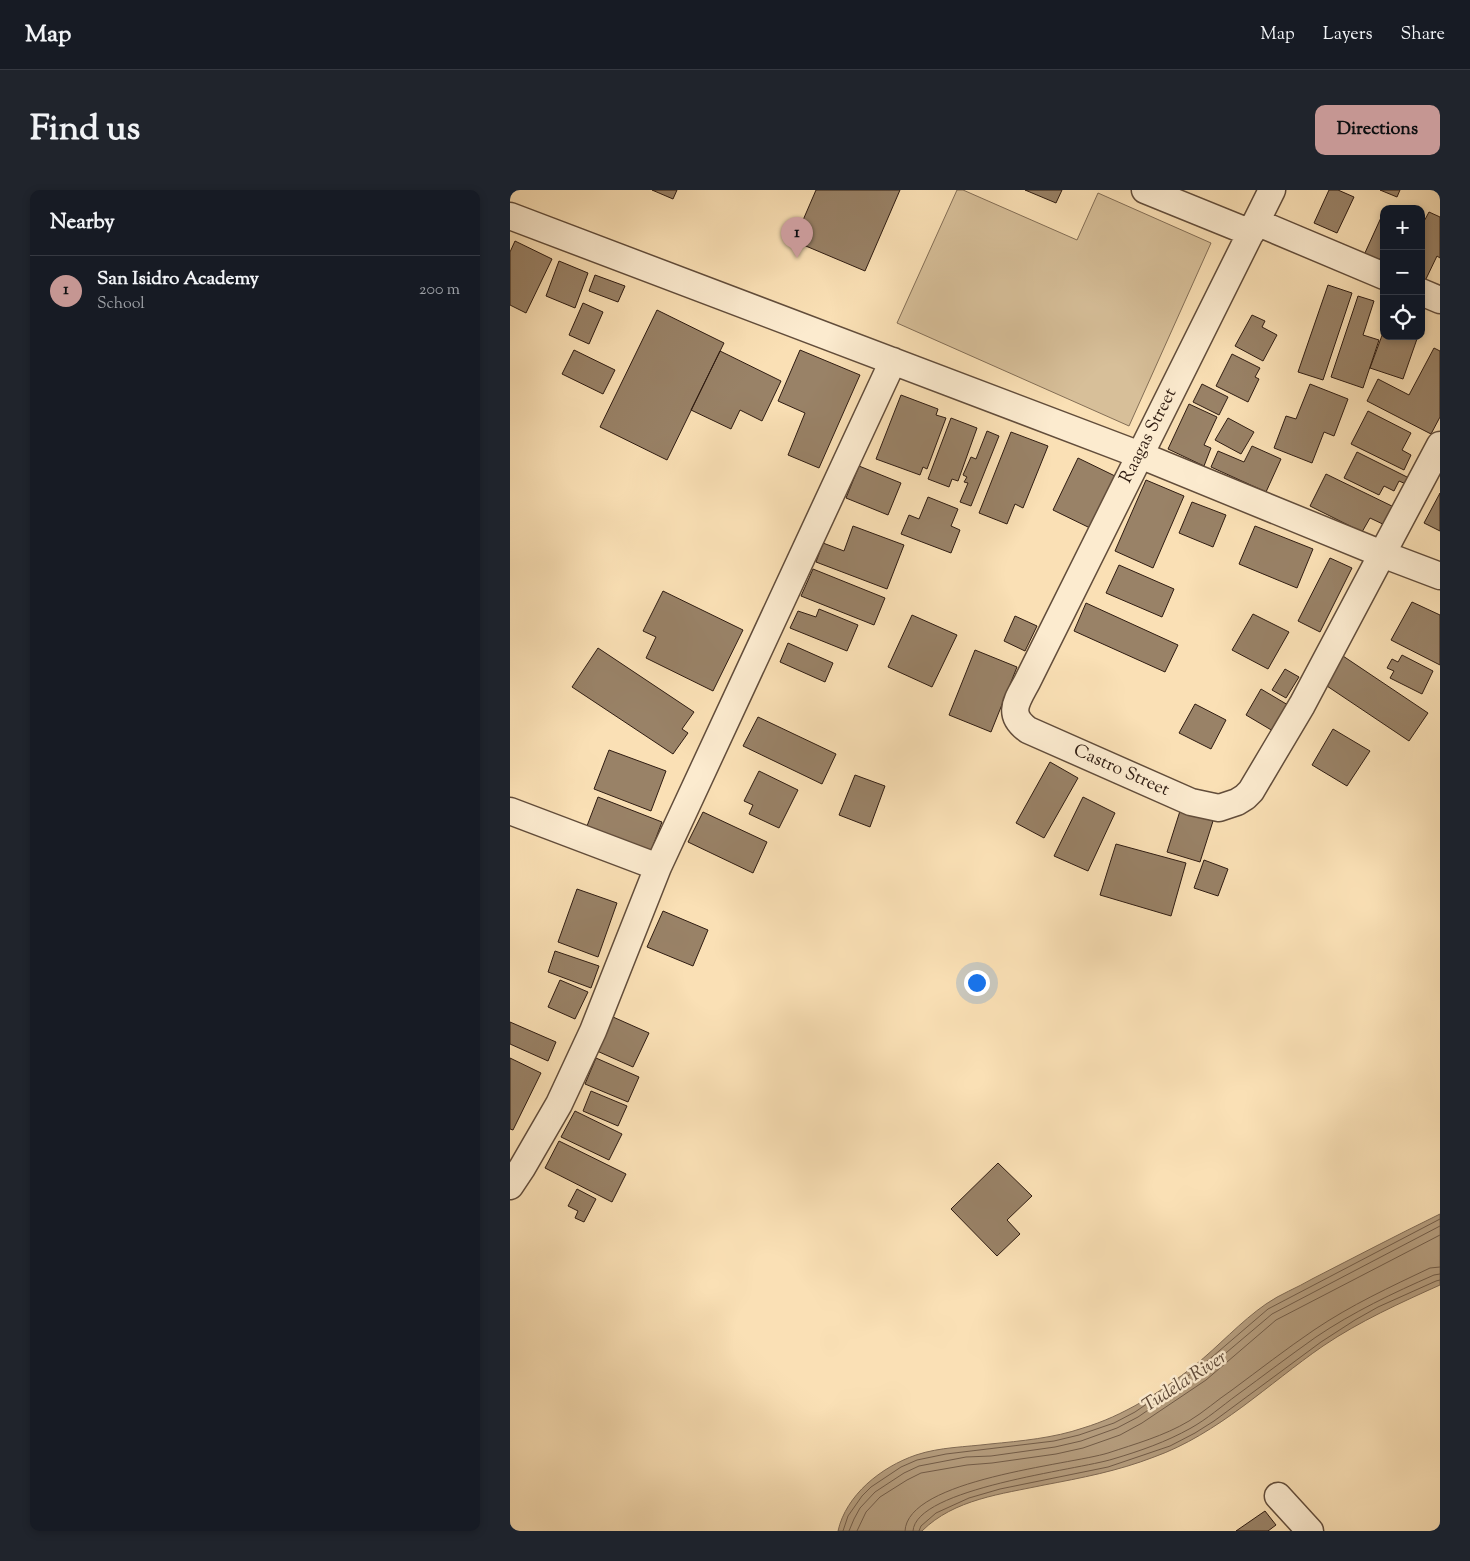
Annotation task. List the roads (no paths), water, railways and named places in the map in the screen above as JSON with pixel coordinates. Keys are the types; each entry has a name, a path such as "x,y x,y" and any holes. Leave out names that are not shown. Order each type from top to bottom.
{"street":[{"path":"1145,190 1380,275"},
{"name":"Raagas Street","path":"1027,682 1272,190"},
{"path":"510,216 1140,455 1440,576"},
{"path":"1425,294 1440,300"},
{"path":"510,1186 559,1104 593,1031 658,867 893,361"},
{"name":"Castro Street","path":"1027,682 1015,709 1016,718 1028,730 1191,802 1219,808 1229,806 1245,798 1259,779 1302,705 1440,444"},
{"path":"510,811 658,867"},
{"path":"1278,1496 1310,1531"}],"water":[{"name":"Tudela River","path":"1440,1214 1440,1285 1351,1328 1323,1346 1221,1422 1200,1435 1154,1457 1113,1470 979,1499 949,1512 935,1520 922,1531 838,1531 842,1518 857,1494 878,1475 903,1460 925,1452 944,1449 1049,1437 1113,1417 1155,1394 1181,1376 1247,1318 1271,1300"}],"place":[{"name":"San Isidro Academy","path":"797,258"}]}
